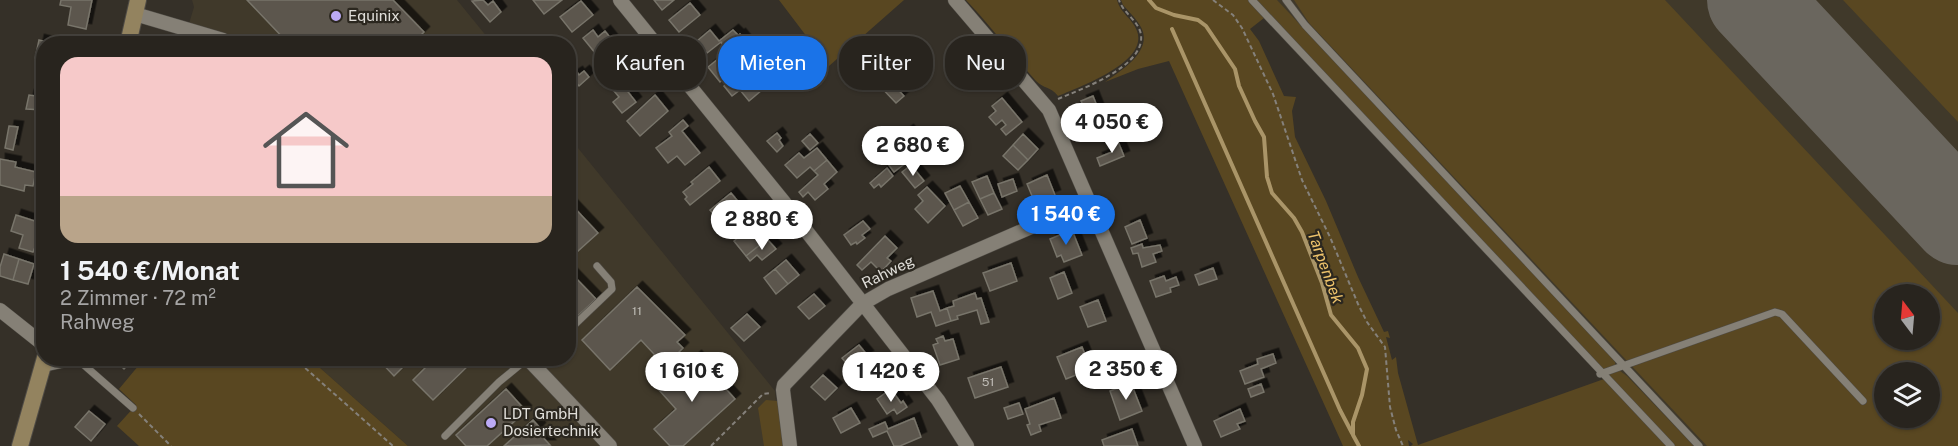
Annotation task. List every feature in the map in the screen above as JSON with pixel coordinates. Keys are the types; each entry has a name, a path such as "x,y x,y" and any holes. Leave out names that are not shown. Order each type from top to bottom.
{"main road":[{"path":"130,36 136,7"},
{"path":"20,446 43,366"}],"street":[{"path":"620,0 783,201 938,400 967,446"},
{"path":"956,0 1045,104 1195,446"},
{"path":"136,7 212,36"},
{"name":"Rahweg","path":"783,390 787,381 861,304 888,289 1089,202"},
{"path":"0,310 36,339"},
{"path":"535,366 606,444"},
{"path":"783,390 790,446"}],"lane":[{"path":"1252,0 1671,446"},
{"path":"1286,0 1305,25 1699,446"},
{"path":"576,323 612,289 612,282 597,266"},
{"path":"1601,374 1775,312 1782,314 1863,401"},
{"path":"84,366 133,408"},
{"path":"445,436 499,382 522,366"}],"path":[{"path":"1045,104 1104,79 1131,58 1141,44 1141,32 1119,0"},
{"path":"1213,0 1224,7 1242,28 1273,94 1302,180 1330,237 1358,304 1367,322 1385,347 1390,407 1403,446"},
{"path":"303,366 393,446"},
{"path":"711,446 763,394 783,390"},
{"path":"133,408 171,446"}],"shaded area":[{"path":"192,0 457,0 486,36 185,36 194,7"},
{"path":"779,0 904,0 863,36 839,36 839,57 829,66 827,63 827,36 806,36"},
{"path":"966,0 1117,0 1137,31 1138,42 1133,53 1110,72 1058,96 1036,81 1026,69 1026,36 998,36"},
{"path":"1121,0 1248,0 1264,18 1250,29 1259,41 1284,96 1296,97 1292,111 1295,137 1384,332 1388,331 1390,338 1386,337 1392,360 1396,357 1398,373 1418,445 1604,379 1667,446 1411,446 1413,444 1408,440 1409,446 1343,446 1169,61 1138,69 1105,82 1138,55 1144,40 1140,25"},
{"path":"1248,0 1958,0 1958,446 1667,446"},
{"path":"1255,0 1277,0 1609,355 1615,362 1615,367 1602,369"},
{"path":"1294,0 1665,0 1931,284 1874,284 1874,350 1940,350 1940,294 1958,313 1958,446 1707,446 1309,23"},
{"path":"1843,0 1958,0 1958,122"},
{"path":"576,146 775,391 780,446 408,446 318,366 576,366"},
{"path":"138,366 318,366 408,446 139,446 117,426 136,405 119,389"},
{"path":"1620,371 1627,376 1694,446 1674,446 1606,374"},
{"path":"766,400 778,401 784,446 764,446 758,408"}],"building":[{"path":"61,0 92,0 86,29 68,25 71,7 60,5"},
{"name":"Equinix","path":"247,0 393,0 424,32 420,36 281,36"},
{"path":"483,0 488,5 493,1 501,12 490,22 472,1"},
{"path":"533,0 562,0 544,14"},
{"path":"654,0 674,0 662,10"},
{"path":"581,1 593,15 572,32 560,17"},
{"path":"690,3 700,15 679,32 669,20"},
{"path":"593,30 597,36 594,36 594,52 583,38"},
{"path":"710,30 718,40 718,44 707,53 706,36 703,36"},
{"path":"733,30 737,36 725,36"},
{"path":"605,31 609,36 599,36"},
{"path":"718,59 718,80 708,67"},
{"path":"584,71 589,77 579,86 576,82 576,73 579,75"},
{"path":"613,90 627,90 636,102 622,113 613,102 619,97"},
{"path":"727,90 740,90 732,96"},
{"path":"740,90 762,90 749,101"},
{"path":"884,90 898,90 904,96 896,103"},
{"path":"29,95 36,96 36,110 26,109"},
{"path":"655,95 668,111 640,136 627,121"},
{"path":"1093,96 1103,121 1083,129 1075,108 1083,105 1081,101"},
{"path":"1002,98 1022,122 1006,135 1001,129 1006,125 1002,120 996,125 989,117 996,111 992,106"},
{"path":"683,120 688,126 682,131 700,153 685,165 677,156 668,163 656,148 672,136 669,132"},
{"path":"9,126 18,127 13,150 5,148"},
{"path":"908,130 914,137 910,141 919,152 910,159 900,147 904,144 899,137"},
{"path":"777,133 783,146 777,152 767,141"},
{"path":"810,134 818,143 810,150 802,141"},
{"path":"1023,134 1038,149 1028,160 1013,145"},
{"path":"1117,139 1124,156 1100,166 1097,158 1112,152 1108,143"},
{"path":"1013,145 1028,160 1018,170 1003,156"},
{"path":"895,147 907,162 894,172 882,156"},
{"path":"817,148 827,160 814,171 810,167 797,178 785,165 799,153 804,158"},
{"path":"0,159 16,162 15,167 36,172 33,186 25,185 24,191 0,185"},
{"path":"827,160 837,172 824,184 828,189 815,200 808,192 803,197 799,192 818,175 814,171"},
{"path":"911,165 924,181 915,188 902,172"},
{"path":"709,167 720,181 690,205 683,192"},
{"path":"887,168 893,176 881,187 879,184 874,188 870,183"},
{"path":"1047,175 1055,195 1035,203 1027,184"},
{"path":"987,176 994,193 980,199 972,182"},
{"path":"1013,179 1017,191 1002,197 998,184"},
{"path":"960,186 969,202 954,210 945,193"},
{"path":"927,187 945,206 928,223 915,209 923,201 918,195"},
{"path":"731,193 746,211 732,223 725,214 718,219 710,210"},
{"path":"994,193 1002,209 988,215 980,199"},
{"path":"969,202 978,218 963,226 954,210"},
{"path":"576,210 598,233 576,253"},
{"path":"16,215 36,221 36,244 33,252 19,248 23,235 11,231"},
{"path":"1140,220 1147,238 1132,244 1125,227"},
{"path":"863,221 870,229 862,235 865,238 851,245 844,235"},
{"path":"755,224 767,239 746,256 734,241"},
{"path":"1072,230 1082,255 1064,262 1061,255 1057,257 1050,239"},
{"path":"885,236 897,248 887,258 891,261 881,272 871,262 862,270 857,265"},
{"path":"767,239 776,249 762,260 757,255 750,261 746,256"},
{"path":"1142,244 1143,248 1160,245 1162,251 1153,254 1156,262 1142,267 1138,253 1133,254 1131,248"},
{"path":"4,254 19,259 13,280 0,276"},
{"path":"19,259 34,264 28,284 13,280"},
{"path":"786,260 799,275 788,284 775,269"},
{"path":"1011,263 1017,281 990,291 983,273"},
{"path":"1213,268 1217,279 1199,285 1195,275"},
{"path":"775,269 788,284 776,294 764,278"},
{"path":"1064,272 1072,293 1058,299 1050,278"},
{"path":"1164,276 1166,281 1176,277 1179,285 1170,288 1171,292 1156,297 1150,281"},
{"path":"576,278 596,299 576,318"},
{"path":"637,287 685,335 677,342 683,348 665,366 641,340 610,370 582,340"},
{"path":"933,291 940,311 947,308 951,321 936,326 931,312 917,317 911,298"},
{"path":"975,293 977,299 981,298 989,322 981,324 977,310 957,316 958,319 951,321 947,308 954,306 953,301"},
{"path":"814,294 825,306 809,319 798,307"},
{"path":"1098,300 1106,321 1088,327 1080,307"},
{"path":"747,314 760,327 744,341 731,328"},
{"path":"943,336 945,341 953,339 959,359 940,365 933,345 938,343 936,339"},
{"path":"859,345 877,372 865,382 842,358"},
{"path":"1082,347 1091,369 1066,379 1057,357"},
{"path":"1273,354 1276,363 1261,369 1264,377 1245,384 1240,371 1258,364 1257,359"},
{"path":"696,356 735,399 683,446 670,446 654,429 676,409 659,390"},
{"path":"1122,357 1127,373 1107,380 1101,365"},
{"path":"385,366 404,366 394,376"},
{"path":"427,366 468,366 433,400 413,380"},
{"path":"1001,367 1008,387 975,398 968,378"},
{"path":"823,375 837,388 825,400 811,387"},
{"path":"1131,383 1142,411 1120,420 1110,391"},
{"path":"1261,384 1264,392 1251,397 1248,389"},
{"name":"LDT GmbH Dosiertechnik","path":"506,389 526,411 487,446 466,446 456,435"},
{"path":"891,389 901,403 903,401 907,407 897,414 894,409 887,414 877,399"},
{"path":"1054,398 1061,418 1039,425 1041,431 1031,435 1025,409"},
{"path":"1019,403 1023,414 1008,419 1004,408"},
{"path":"851,408 860,423 841,433 833,418"},
{"path":"1240,409 1245,421 1237,424 1240,429 1221,437 1214,421"},
{"path":"89,411 105,424 91,441 75,427"},
{"path":"914,418 921,437 900,446 894,446 887,431 873,437 869,429 885,422 888,429"},
{"path":"533,420 540,428 537,431 550,445 504,446"},
{"path":"1132,429 1138,446 1104,446 1102,440"}],"waterway":[{"name":"Tarpenbek","path":"1149,0 1156,8 1198,20 1206,26 1235,69 1239,86 1264,137 1267,177 1272,193 1294,218 1302,232 1322,283 1331,315 1358,348 1367,369 1362,395 1353,422 1353,435 1359,446"},
{"path":"1172,29 1352,433"}],"runway":[{"path":"1753,0 1958,219"}],"place":[{"name":"Equinix","path":"336,16"},
{"name":"LDT GmbH Dosiertechnik","path":"491,423"}]}
